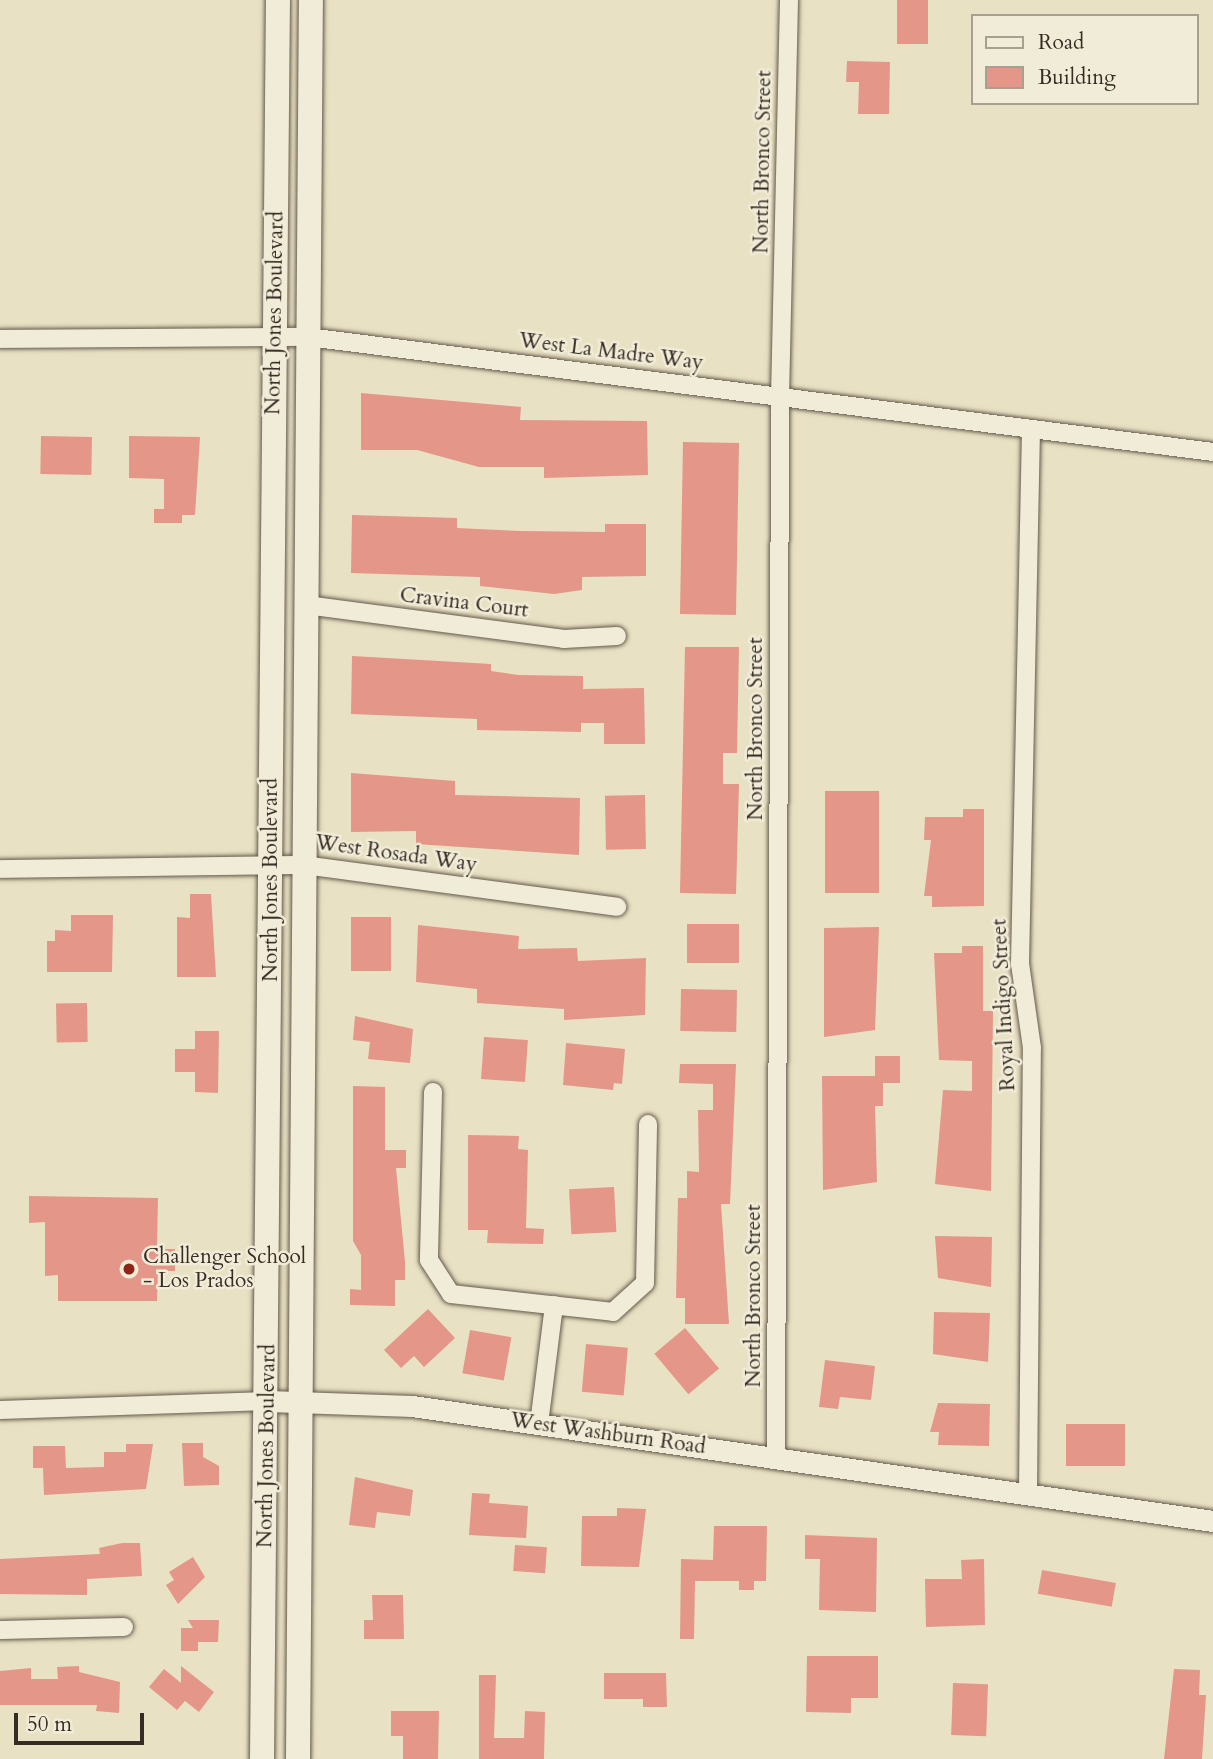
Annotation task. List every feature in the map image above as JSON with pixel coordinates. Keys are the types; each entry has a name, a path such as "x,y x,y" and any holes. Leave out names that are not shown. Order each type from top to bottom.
{"main road":[{"name":"North Jones Boulevard","path":"262,1759 268,1401 278,0"},
{"name":"North Jones Boulevard","path":"298,1759 311,0"}],"street":[{"name":"North Bronco Street","path":"776,1459 780,397 789,0"},
{"name":"West La Madre Way","path":"0,339 275,335 308,337 1213,452"},
{"name":"Royal Indigo Street","path":"1028,1494 1032,1048 1020,964 1031,429"},
{"name":"Cravina Court","path":"306,605 564,639 617,636"},
{"name":"West Rosada Way","path":"0,869 271,863 304,865 617,908"},
{"path":"433,1092 429,1260 451,1294 613,1312 645,1283 648,1124"},
{"path":"539,1424 554,1305"},
{"name":"West Washburn Road","path":"0,1410 268,1401 412,1406 1213,1521"},
{"path":"0,1630 124,1627"}],"building":[{"path":"897,0 928,0 928,44 897,44"},
{"path":"847,61 890,62 889,114 858,114 859,82 846,82"},
{"path":"361,393 521,407 520,420 647,421 648,475 544,478 544,467 479,467 417,450 361,450"},
{"path":"41,436 92,437 91,475 40,474"},
{"path":"129,436 200,437 195,515 182,515 182,523 154,523 154,509 164,509 164,479 129,478"},
{"path":"683,442 739,443 736,615 680,614"},
{"path":"352,515 457,518 457,528 521,531 605,532 605,524 646,524 646,576 582,577 582,590 554,594 480,586 480,577 351,573"},
{"path":"685,647 739,647 737,753 723,753 723,784 739,784 736,894 680,893"},
{"path":"352,656 491,664 491,671 518,675 583,676 583,689 644,688 645,744 604,744 604,723 581,723 581,732 477,730 477,719 351,714"},
{"path":"351,773 455,781 455,795 580,798 579,855 416,844 416,831 351,832"},
{"path":"825,791 879,791 879,893 825,893"},
{"path":"645,795 646,849 606,850 605,796"},
{"path":"963,809 984,809 984,906 932,907 932,896 924,896 931,840 924,840 925,817 963,817"},
{"path":"190,894 211,894 216,977 177,977 177,917 190,918"},
{"path":"71,915 113,915 112,972 47,972 47,941 55,941 55,930 71,931"},
{"path":"351,917 391,917 391,971 351,971"},
{"path":"687,924 739,924 739,963 687,963"},
{"path":"418,925 519,936 518,949 577,948 578,961 646,958 645,1015 564,1020 564,1009 477,1003 477,989 416,982"},
{"path":"879,927 875,1030 824,1037 824,928"},
{"path":"962,946 983,946 983,1011 993,1011 991,1191 935,1184 943,1090 972,1091 972,1061 939,1060 934,953 962,953"},
{"path":"681,989 737,990 736,1032 680,1031"},
{"path":"87,1003 88,1042 57,1043 56,1004"},
{"path":"355,1016 413,1029 410,1063 368,1059 370,1042 353,1040"},
{"path":"195,1031 219,1031 218,1093 195,1092 195,1072 175,1072 175,1049 195,1049"},
{"path":"484,1037 528,1040 525,1082 481,1079"},
{"path":"566,1043 625,1049 622,1084 614,1083 613,1090 563,1085"},
{"path":"875,1056 900,1056 900,1083 883,1083 883,1106 875,1106 877,1182 823,1190 822,1076 875,1076"},
{"path":"680,1064 736,1064 730,1204 721,1204 729,1324 685,1324 685,1298 676,1298 678,1198 687,1198 687,1171 699,1172 698,1110 713,1110 713,1084 679,1083"},
{"path":"353,1086 385,1087 385,1150 406,1150 406,1168 396,1168 405,1280 395,1280 395,1306 350,1305 350,1289 361,1290 361,1255 353,1241"},
{"path":"468,1135 519,1136 518,1149 528,1150 526,1228 544,1229 543,1244 487,1243 488,1230 468,1230"},
{"path":"614,1187 616,1232 571,1234 569,1189"},
{"path":"29,1196 158,1198 157,1249 175,1249 175,1271 158,1271 157,1301 58,1301 58,1275 45,1276 45,1222 29,1223"},
{"path":"935,1236 992,1237 991,1287 938,1278"},
{"path":"428,1309 455,1338 424,1367 414,1356 401,1368 384,1350"},
{"path":"934,1312 990,1313 988,1362 933,1354"},
{"path":"685,1328 719,1369 688,1394 654,1354"},
{"path":"470,1330 511,1337 504,1381 462,1373"},
{"path":"586,1344 628,1348 624,1395 582,1392"},
{"path":"825,1360 875,1366 871,1400 840,1397 838,1409 819,1407"},
{"path":"938,1403 990,1404 989,1446 938,1445 939,1432 930,1432"},
{"path":"1066,1424 1125,1424 1125,1466 1066,1466"},
{"path":"182,1443 203,1443 203,1457 219,1466 219,1485 184,1486"},
{"path":"126,1444 153,1444 146,1489 44,1495 43,1468 33,1468 33,1446 65,1446 66,1468 104,1467 104,1452 126,1452"},
{"path":"355,1477 413,1490 410,1516 377,1512 375,1528 349,1525"},
{"path":"472,1493 490,1494 489,1503 528,1506 526,1538 469,1535"},
{"path":"617,1508 646,1509 639,1567 581,1566 582,1516 617,1516"},
{"path":"714,1526 767,1526 766,1581 754,1581 754,1590 739,1590 739,1581 695,1581 694,1639 680,1639 681,1559 713,1560"},
{"path":"805,1535 877,1538 876,1612 819,1610 820,1559 805,1559"},
{"path":"122,1543 140,1543 142,1576 87,1579 87,1595 0,1594 0,1559 100,1554 99,1548"},
{"path":"515,1545 547,1547 545,1573 513,1571"},
{"path":"193,1557 205,1577 178,1604 166,1585 174,1580 169,1572"},
{"path":"984,1559 985,1625 926,1627 925,1579 962,1579 961,1560"},
{"path":"1042,1570 1116,1583 1112,1607 1038,1594"},
{"path":"372,1595 403,1595 404,1639 364,1639 364,1620 373,1620"},
{"path":"188,1620 219,1620 218,1642 198,1642 198,1651 181,1651 181,1628 193,1628"},
{"path":"807,1656 878,1656 878,1698 851,1698 851,1713 806,1712"},
{"path":"79,1666 79,1672 120,1682 119,1713 96,1711 97,1705 0,1705 0,1671 31,1668 31,1679 58,1679 57,1667"},
{"path":"181,1666 214,1692 199,1712 185,1701 177,1710 149,1687 164,1669 181,1683"},
{"path":"1174,1669 1200,1670 1199,1695 1206,1695 1202,1759 1164,1759"},
{"path":"604,1673 666,1673 667,1707 643,1707 643,1699 604,1699"},
{"path":"479,1675 496,1675 494,1738 524,1738 525,1711 545,1712 544,1759 479,1759"},
{"path":"953,1683 988,1684 986,1736 951,1735"},
{"path":"391,1711 439,1711 438,1759 403,1759 403,1736 391,1736"}],"place":[{"name":"Challenger School - Los Prados","path":"129,1269"}]}
